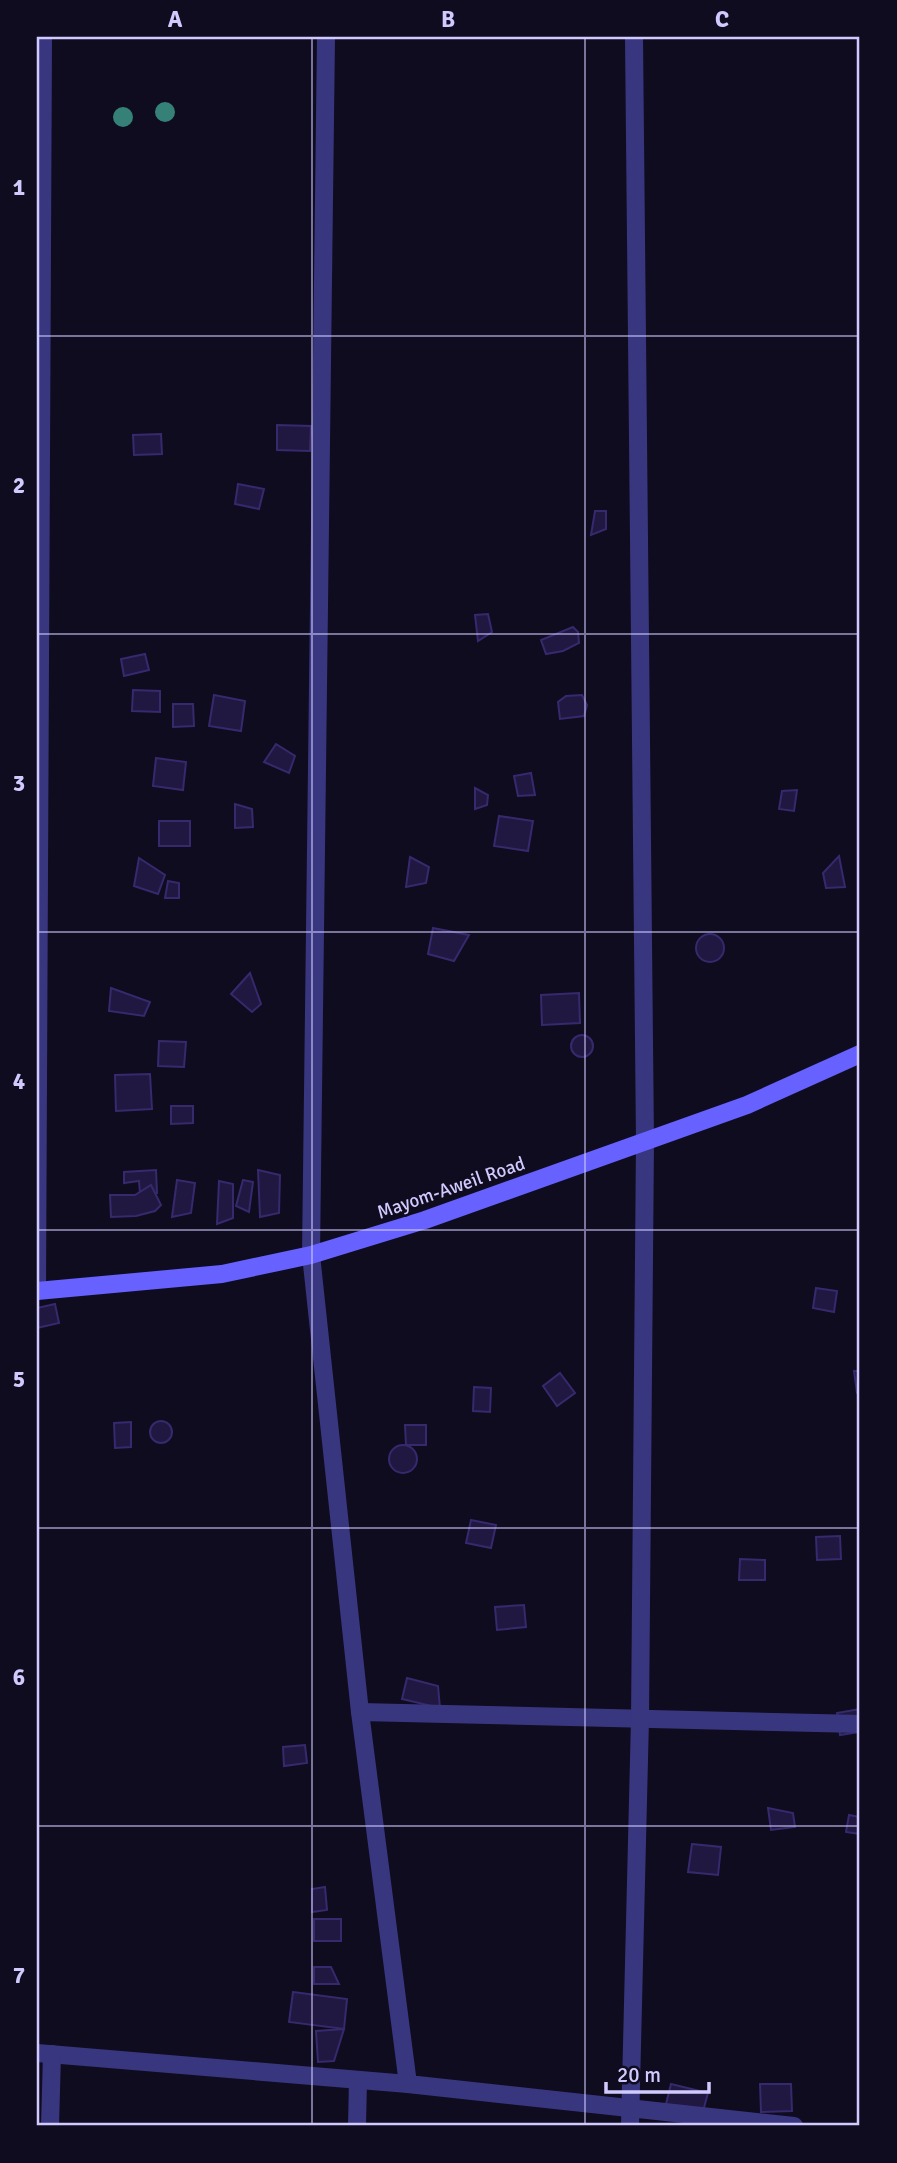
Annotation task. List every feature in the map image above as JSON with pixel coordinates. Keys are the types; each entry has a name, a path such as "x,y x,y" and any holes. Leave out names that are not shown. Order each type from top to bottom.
{"main road":[{"name":"Mayom-Aweil Road","path":"37,1291 222,1274 311,1255 425,1220 747,1105 860,1054"}],"street":[{"path":"37,1291 43,37"},
{"path":"326,37 311,1255 360,1712 408,2084"},
{"path":"630,2118 640,1719 645,1142 634,37"},
{"path":"360,1712 860,1724"},
{"path":"50,2126 45,2054 408,2084 630,2118 794,2126"},
{"path":"357,2126 358,2080"}],"building":[{"path":"277,425 311,426 310,451 277,450"},
{"path":"161,434 162,454 134,455 133,435"},
{"path":"238,484 264,489 259,509 235,504"},
{"path":"595,511 606,511 606,529 591,535"},
{"path":"488,614 492,632 478,641 475,615"},
{"path":"573,627 578,632 579,643 563,651 546,654 541,640"},
{"path":"145,654 149,670 124,676 121,659"},
{"path":"133,690 160,691 160,712 132,711"},
{"path":"214,695 245,701 241,731 209,726"},
{"path":"582,695 587,705 584,716 560,719 558,702 566,696"},
{"path":"173,704 193,704 194,726 173,727"},
{"path":"276,744 295,756 289,773 264,762"},
{"path":"156,758 186,762 183,790 153,786"},
{"path":"531,773 535,795 518,796 514,776"},
{"path":"475,788 488,795 487,805 475,809"},
{"path":"797,790 794,811 779,809 782,791"},
{"path":"235,804 252,809 253,827 235,828"},
{"path":"499,816 533,821 528,851 494,846"},
{"path":"159,821 190,821 190,846 159,846"},
{"path":"839,856 845,887 826,888 823,873"},
{"path":"410,857 429,867 426,883 406,887"},
{"path":"139,858 165,875 158,894 134,886"},
{"path":"168,881 179,883 179,898 165,898"},
{"path":"433,928 469,935 454,961 428,954"},
{"path":"710,934 720,938 724,948 720,958 710,962 700,958 696,948 700,938"},
{"path":"250,973 261,1004 252,1012 231,994"},
{"path":"111,988 150,1002 144,1016 109,1011"},
{"path":"579,993 580,1023 542,1025 541,995"},
{"path":"582,1035 590,1038 593,1046 590,1054 582,1057 574,1054 571,1046 574,1038"},
{"path":"159,1041 186,1042 184,1067 158,1066"},
{"path":"150,1074 152,1109 116,1111 115,1075"},
{"path":"171,1106 193,1106 193,1123 171,1124"},
{"path":"156,1170 157,1193 140,1194 139,1181 124,1183 124,1172"},
{"path":"258,1170 280,1175 279,1213 260,1217"},
{"path":"177,1180 195,1183 191,1213 172,1217"},
{"path":"243,1180 253,1182 249,1212 236,1206"},
{"path":"219,1181 233,1184 233,1218 217,1224"},
{"path":"151,1185 161,1205 155,1211 136,1216 111,1217 110,1195 135,1195"},
{"path":"816,1288 837,1291 834,1312 813,1308"},
{"path":"55,1304 59,1323 37,1328 37,1308"},
{"path":"854,1371 860,1371 860,1393 857,1393"},
{"path":"560,1373 575,1393 557,1406 543,1386"},
{"path":"474,1387 491,1388 490,1412 473,1411"},
{"path":"161,1421 171,1428 172,1432 165,1442 161,1443 151,1436 150,1432 157,1422"},
{"path":"131,1422 131,1447 115,1448 114,1423"},
{"path":"405,1425 426,1425 426,1445 406,1445"},
{"path":"403,1445 413,1449 417,1459 413,1469 403,1473 393,1469 389,1459 393,1449"},
{"path":"471,1520 496,1525 491,1548 466,1543"},
{"path":"840,1536 841,1559 817,1560 816,1537"},
{"path":"740,1559 765,1560 765,1580 739,1580"},
{"path":"524,1605 526,1627 497,1630 495,1607"},
{"path":"407,1678 438,1686 440,1708 402,1699"},
{"path":"860,1709 860,1732 840,1735 837,1713"},
{"path":"305,1745 307,1763 284,1766 283,1747"},
{"path":"768,1808 793,1813 795,1827 771,1830"},
{"path":"849,1815 860,1817 860,1834 846,1832"},
{"path":"692,1844 721,1847 718,1875 688,1872"},
{"path":"325,1887 327,1910 312,1912 312,1889"},
{"path":"314,1919 341,1919 341,1941 314,1941"},
{"path":"314,1967 331,1967 339,1984 314,1984"},
{"path":"293,1992 347,1999 344,2029 289,2022"},
{"path":"344,2029 334,2061 318,2062 316,2031"},
{"path":"671,2084 708,2093 699,2126 663,2116"},
{"path":"760,2084 791,2084 792,2111 761,2112"}]}
